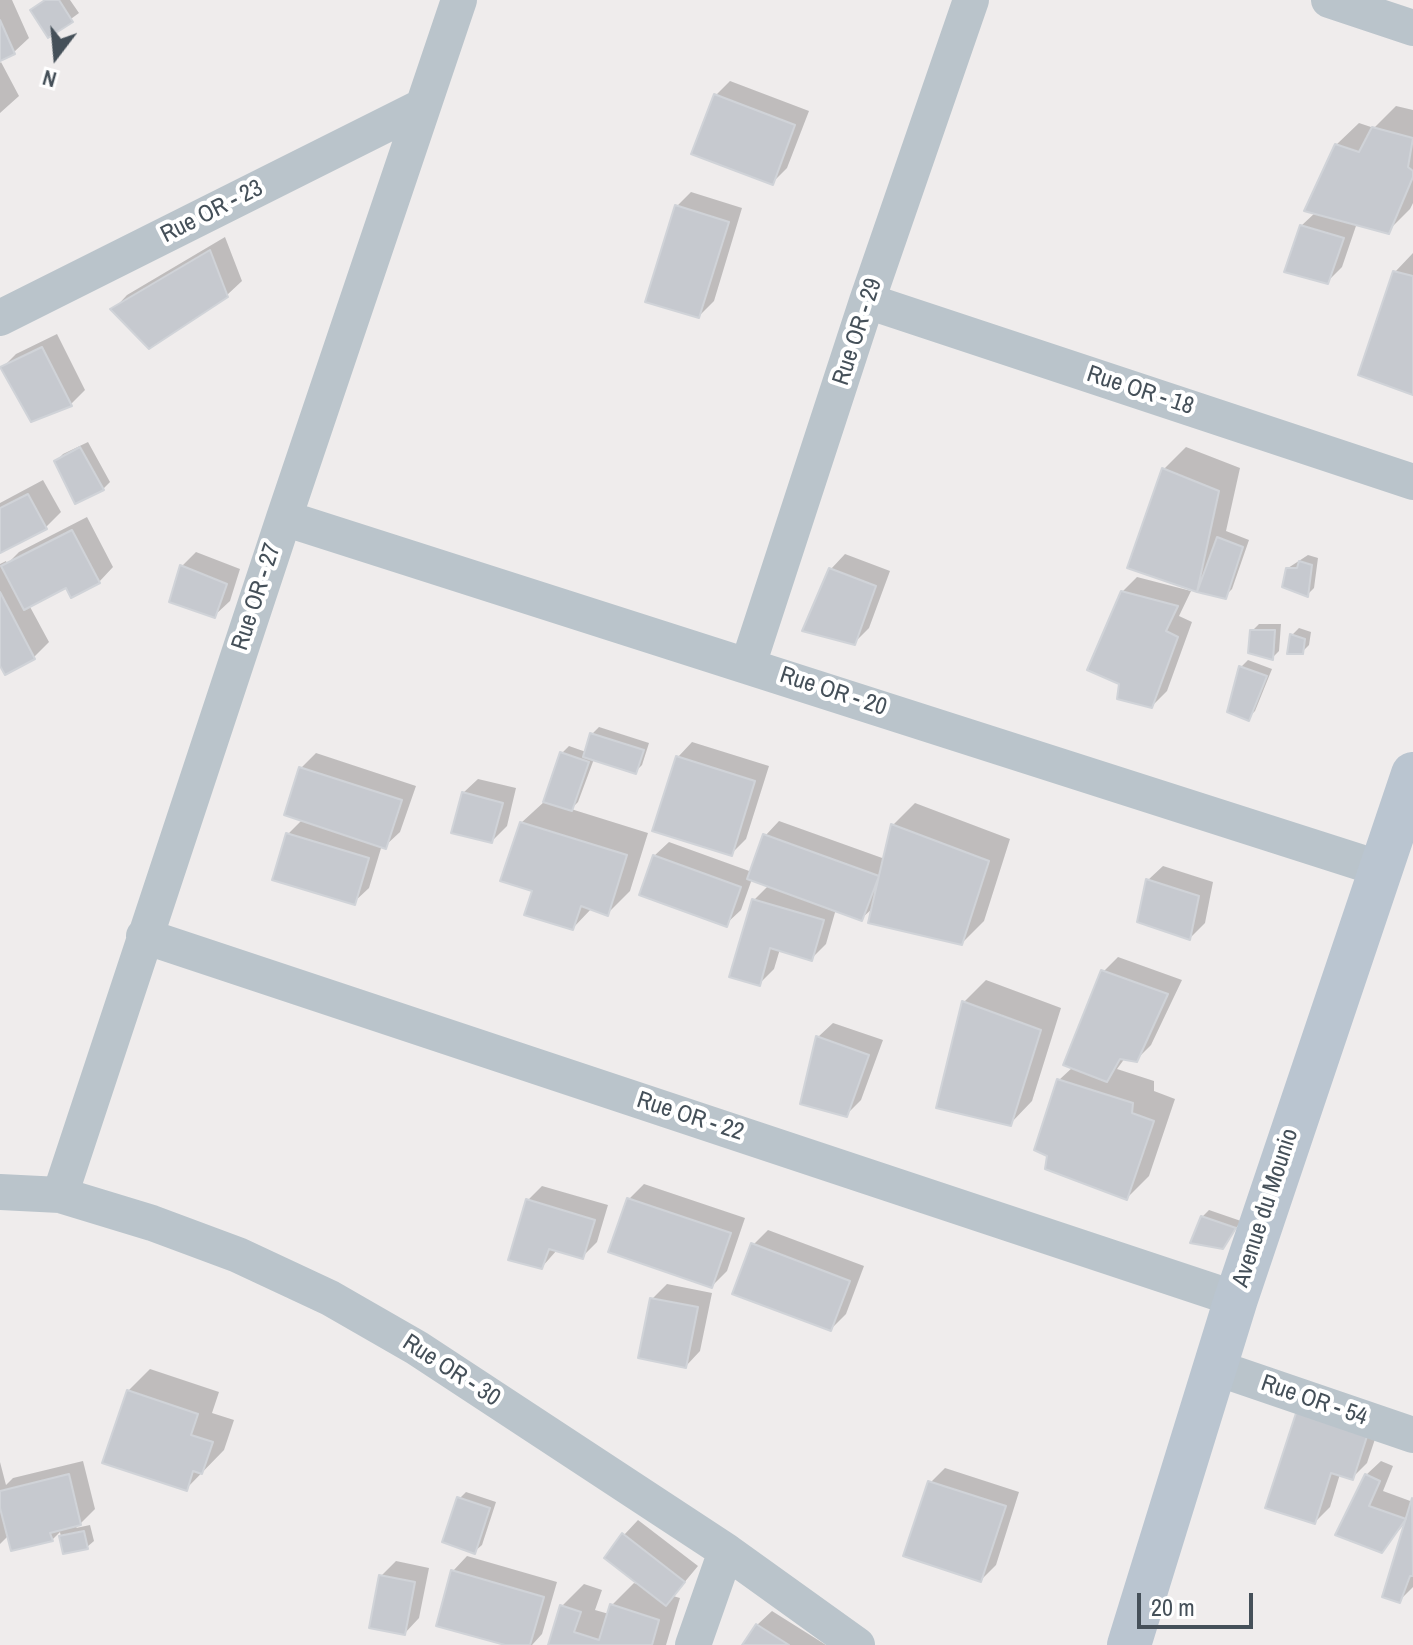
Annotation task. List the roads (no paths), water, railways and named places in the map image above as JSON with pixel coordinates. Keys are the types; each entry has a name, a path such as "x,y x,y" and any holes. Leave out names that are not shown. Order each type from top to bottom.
{"street":[{"name":"Rue OR - 27","path":"60,1195 459,0"},
{"name":"Rue OR - 29","path":"748,665 867,301 971,0"},
{"path":"1329,0 1413,28"},
{"name":"Rue OR - 23","path":"0,318 423,106"},
{"name":"Rue OR - 18","path":"867,301 1413,482"},
{"name":"Rue OR - 20","path":"284,518 1381,869"},
{"name":"Avenue du Mounio","path":"1129,1645 1236,1299 1413,774"},
{"name":"Rue OR - 22","path":"144,936 1236,1299"},
{"name":"Rue OR - 30","path":"0,1192 60,1195 152,1223 238,1255 330,1298 417,1348 726,1551 857,1645"},
{"name":"Rue OR - 54","path":"1214,1367 1413,1435"},
{"path":"693,1645 726,1551"}]}
